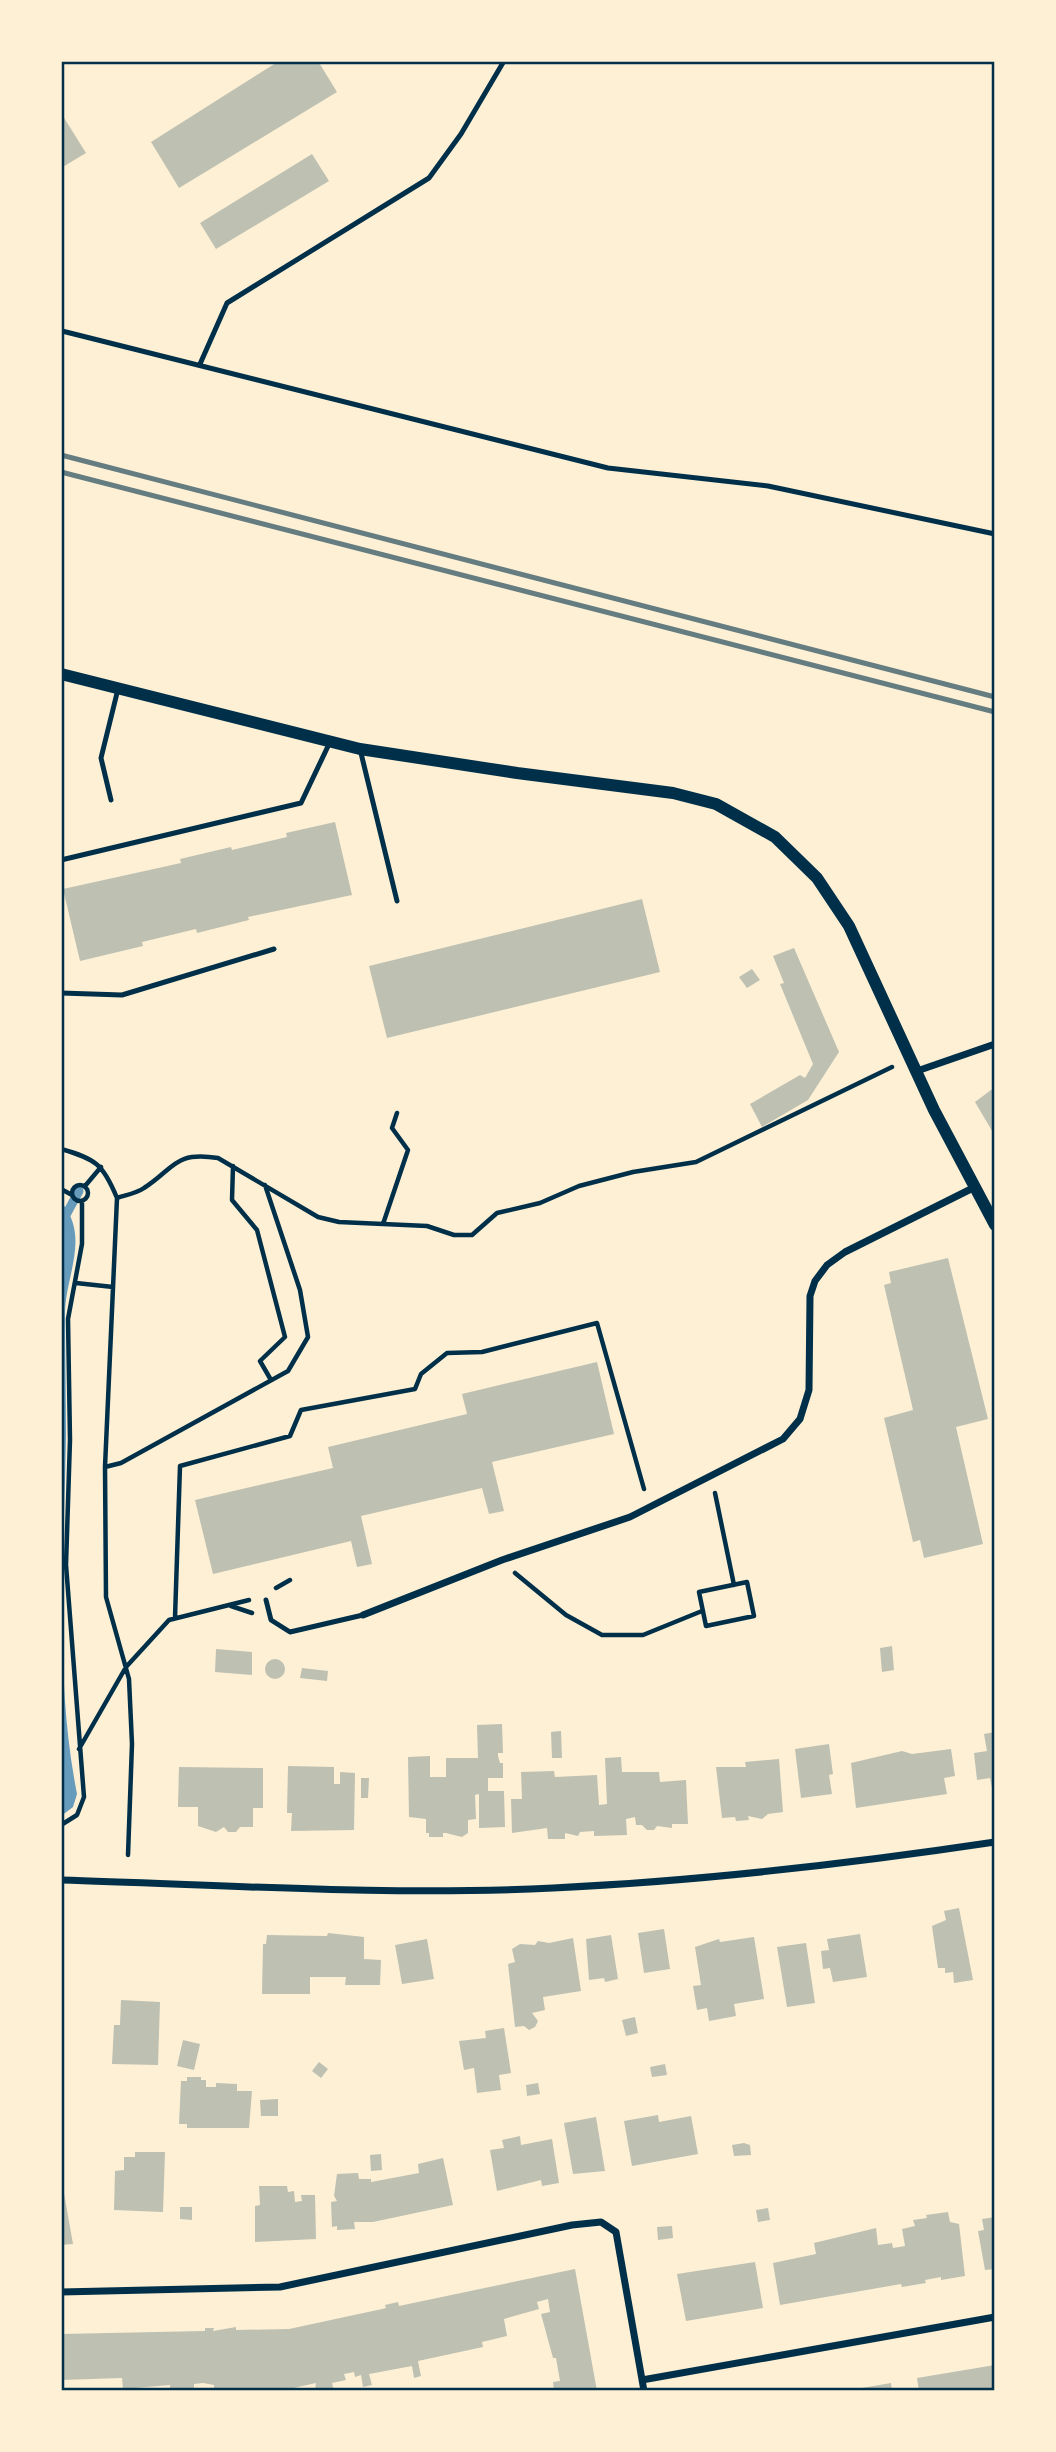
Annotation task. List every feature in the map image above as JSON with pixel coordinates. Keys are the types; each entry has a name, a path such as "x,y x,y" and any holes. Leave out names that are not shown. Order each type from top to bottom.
{"street":[{"path":"61,674 360,749 517,774 673,793 716,804 775,837 817,878 849,926 934,1110 995,1225"},
{"path":"917,1070 995,1044"},
{"path":"363,1615 502,1560 630,1517 783,1439 800,1419 808,1390 810,1296 815,1281 827,1265 845,1252 975,1187"},
{"path":"61,1880 416,1891 552,1889 766,1874 995,1842"},
{"path":"61,2292 280,2287 572,2225 601,2222 616,2232 644,2391"},
{"path":"642,2380 995,2317"}],"lane":[{"path":"200,364 227,303 429,178 461,134 504,61"},
{"path":"62,331 608,468 768,486 995,534"},
{"path":"111,800 101,758 118,689"},
{"path":"61,860 301,803 330,742"},
{"path":"360,749 397,901"},
{"path":"61,993 122,995 274,949"},
{"path":"266,1600 271,1620 290,1632 363,1615"}],"path":[{"path":"117,1198 143,1189 178,1160 201,1155 218,1158 318,1217 339,1222 427,1226 454,1234 472,1235 497,1213 633,1172 696,1162 897,1066 917,1070"},
{"path":"383,1224 408,1150 392,1128 397,1113"},
{"path":"61,1149 85,1156 106,1171 117,1198 104,1467 106,1597 126,1667 132,1744 128,1855"},
{"path":"233,1166 233,1200 257,1230 285,1337 260,1361 271,1380"},
{"path":"72,1195 73,1188 85,1186 101,1167"},
{"path":"104,1467 121,1463 288,1371 308,1337 300,1290 265,1185"},
{"path":"61,1189 75,1200 82,1201 87,1198 85,1186"},
{"path":"61,1825 77,1815 84,1797 66,1565 70,1440 68,1319 82,1244 82,1201"},
{"path":"76,1283 113,1287"},
{"path":"174,1618 180,1466 290,1436 301,1410 415,1389 421,1374 447,1353 482,1352 597,1323 648,1508"},
{"path":"711,1476 734,1585"},
{"path":"502,1560 523,1581 566,1615 602,1635 643,1635 702,1611"},
{"path":"268,1592 290,1580"},
{"path":"747,1582 754,1616 706,1626 702,1611 699,1592 747,1582"},
{"path":"79,1749 126,1667 174,1618 257,1598"}],"water":[{"path":"61,1202 70,1215 75,1242 65,1314 66,1437 62,1616 65,1705 77,1794 73,1807 61,1816"}],"building":[{"path":"279,61 318,61 337,92 179,188 151,142"},
{"path":"61,113 86,153 61,168"},
{"path":"312,154 329,181 216,249 200,223"},
{"path":"335,822 352,895 248,917 249,920 197,933 196,929 142,942 143,946 80,961 63,889 181,863 180,859 231,847 232,850 287,837 286,833"},
{"path":"642,899 660,972 387,1038 369,966"},
{"path":"794,948 839,1052 808,1100 762,1127 750,1104 800,1075 805,1078 813,1064 780,984 784,983 773,956"},
{"path":"752,969 760,980 747,988 739,977"},
{"path":"995,1087 995,1136 975,1102"},
{"path":"948,1258 988,1419 956,1427 983,1544 924,1558 920,1540 913,1542 884,1418 913,1410 884,1285 891,1283 889,1272"},
{"path":"597,1362 614,1434 492,1462 504,1511 489,1514 482,1488 361,1516 372,1564 357,1567 351,1541 213,1574 195,1500 333,1468 328,1447 467,1414 462,1394"},
{"path":"892,1646 894,1670 882,1672 880,1648"},
{"path":"216,1649 252,1652 252,1675 215,1672"},
{"path":"275,1659 282,1662 285,1669 282,1676 275,1679 268,1676 265,1669 268,1662"},
{"path":"302,1668 328,1671 327,1681 300,1678"},
{"path":"502,1724 503,1753 498,1753 498,1756 500,1763 503,1763 503,1778 488,1778 488,1791 504,1791 505,1827 479,1828 479,1794 475,1795 476,1819 468,1820 468,1833 462,1837 443,1833 443,1837 429,1837 429,1833 426,1833 426,1819 409,1817 408,1757 430,1756 430,1777 446,1777 446,1758 478,1758 477,1725"},
{"path":"561,1731 562,1758 552,1758 551,1732"},
{"path":"995,1732 995,1788 992,1788 990,1778 977,1780 974,1753 987,1751 984,1734"},
{"path":"829,1744 833,1774 829,1775 832,1794 801,1798 795,1749"},
{"path":"951,1749 955,1776 944,1778 947,1794 856,1808 851,1763 902,1751 912,1754"},
{"path":"621,1757 622,1772 659,1772 660,1782 686,1780 688,1824 672,1824 672,1828 657,1826 654,1830 647,1830 642,1825 636,1825 635,1817 626,1819 627,1835 594,1836 594,1831 580,1832 578,1836 565,1833 565,1839 548,1839 547,1828 512,1833 511,1799 522,1799 521,1772 554,1771 555,1777 597,1775 599,1805 607,1804 605,1758"},
{"path":"779,1759 783,1812 768,1814 762,1819 748,1816 749,1820 736,1821 735,1817 722,1818 716,1767 746,1767 745,1762"},
{"path":"288,1766 334,1767 334,1784 340,1784 340,1772 355,1773 354,1830 291,1831 292,1813 287,1813"},
{"path":"179,1767 263,1768 263,1808 253,1808 253,1827 240,1827 236,1832 228,1832 224,1827 216,1832 198,1826 198,1807 178,1807"},
{"path":"361,1778 369,1778 368,1798 361,1798"},
{"path":"959,1908 973,1980 954,1983 953,1972 945,1973 945,1968 938,1968 932,1926 946,1920 944,1911"},
{"path":"664,1929 670,1969 644,1973 638,1933"},
{"path":"328,1933 364,1937 364,1959 381,1960 380,1985 345,1985 346,1977 310,1977 310,1994 262,1994 263,1944 266,1944 267,1935 327,1936"},
{"path":"860,1934 867,1977 833,1982 830,1968 823,1969 821,1951 829,1950 827,1939"},
{"path":"611,1935 618,1979 605,1982 604,1978 589,1980 586,1939"},
{"path":"754,1937 764,1999 734,2004 736,2016 709,2021 707,2008 697,2010 693,1986 701,1985 695,1947 719,1939 720,1942"},
{"path":"573,1938 581,1991 543,1997 545,2010 532,2013 538,2021 535,2027 529,2030 524,2026 515,2027 508,1964 515,1962 512,1949 520,1944 535,1945 538,1941 549,1943"},
{"path":"427,1939 434,1979 402,1984 395,1945"},
{"path":"806,1943 815,2003 787,2007 777,1947"},
{"path":"121,2000 160,2002 158,2065 112,2064 114,2025 120,2025"},
{"path":"635,2017 638,2033 626,2036 622,2020"},
{"path":"504,2028 511,2073 499,2075 501,2090 477,2093 474,2068 464,2070 459,2041 486,2038 485,2031"},
{"path":"183,2040 200,2044 194,2070 177,2066"},
{"path":"319,2062 328,2069 321,2078 312,2071"},
{"path":"665,2064 667,2075 652,2077 650,2067"},
{"path":"187,2077 201,2077 201,2080 206,2080 206,2087 216,2087 216,2083 237,2084 237,2091 252,2091 249,2128 187,2128 187,2124 179,2124 181,2081 187,2081"},
{"path":"538,2083 540,2094 527,2096 526,2085"},
{"path":"278,2099 278,2116 261,2116 260,2100"},
{"path":"658,2115 659,2122 691,2116 698,2154 632,2166 624,2121"},
{"path":"596,2117 605,2171 573,2174 564,2123"},
{"path":"520,2136 521,2145 552,2139 559,2183 542,2186 541,2180 497,2191 490,2150 504,2148 502,2140"},
{"path":"732,2145 750,2145 751,2155 734,2156"},
{"path":"135,2152 165,2152 163,2212 114,2210 115,2171 124,2170 124,2157 135,2157"},
{"path":"381,2154 382,2170 371,2171 370,2155"},
{"path":"443,2158 453,2205 373,2222 354,2222 355,2229 337,2230 337,2226 332,2227 331,2202 337,2201 334,2196 337,2174 358,2173 359,2179 371,2179 371,2182 419,2173 418,2164"},
{"path":"61,2176 73,2244 61,2245"},
{"path":"259,2186 287,2186 288,2192 294,2191 295,2202 302,2201 301,2195 315,2195 316,2239 255,2242 255,2206 260,2205"},
{"path":"180,2207 192,2207 192,2220 180,2219"},
{"path":"768,2208 770,2220 758,2222 756,2210"},
{"path":"948,2212 950,2222 959,2224 965,2276 941,2280 941,2277 925,2280 926,2283 902,2287 901,2284 780,2305 773,2263 816,2254 814,2243 876,2228 878,2245 892,2243 893,2248 905,2246 902,2229 915,2226 913,2220"},
{"path":"995,2217 995,2269 985,2270 978,2231 984,2230 982,2219"},
{"path":"672,2226 673,2238 658,2240 657,2227"},
{"path":"755,2262 763,2308 686,2321 677,2274"},
{"path":"575,2269 597,2391 554,2391 553,2382 560,2381 556,2358 553,2358 541,2314 550,2312 548,2299 537,2302 539,2309 504,2319 507,2336 482,2342 483,2347 418,2361 421,2376 414,2378 412,2366 369,2374 372,2385 363,2387 361,2375 355,2377 354,2372 344,2374 346,2380 332,2383 334,2391 315,2391 316,2383 280,2391 214,2390 214,2385 203,2383 194,2384 194,2390 170,2391 170,2385 123,2389 122,2378 61,2380 61,2334 205,2331 205,2328 214,2328 213,2331 236,2327 236,2330 289,2329 382,2309 386,2308 385,2305 398,2302 399,2306"},
{"path":"995,2365 995,2391 919,2391 917,2378"},
{"path":"891,2383 892,2391 856,2391 856,2389"}],"waterway":[{"path":"61,1224 79,1191"}],"railway":[{"path":"61,455 995,697"},
{"path":"61,472 995,712"}]}
